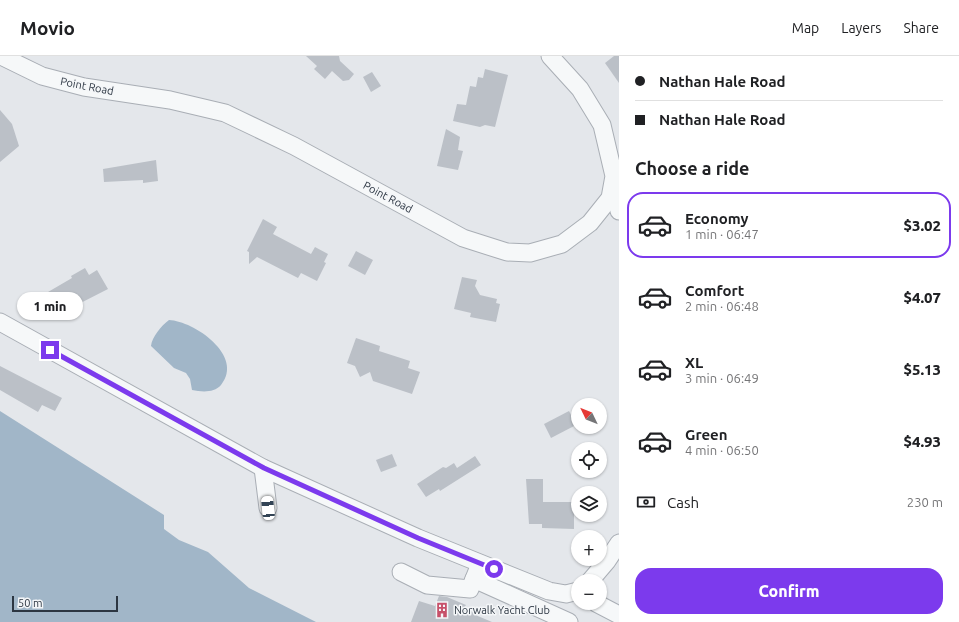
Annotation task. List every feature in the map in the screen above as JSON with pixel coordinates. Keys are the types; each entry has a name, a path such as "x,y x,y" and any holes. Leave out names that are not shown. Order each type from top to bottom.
{"street":[{"name":"Point Road","path":"1,56 42,76 84,87 170,100 225,113 294,146 463,238 507,252 530,253 562,244 590,222 610,198 614,176 602,125 580,89 550,56"},
{"path":"614,176 619,211"},
{"path":"0,322 264,468 418,538 549,591 566,594 571,593"},
{"path":"264,468 268,508"},
{"path":"596,574 619,543"},
{"path":"401,572 427,585 470,589 481,563"},
{"path":"474,579 569,622"},
{"path":"607,609 619,615"}],"water":[{"path":"169,320 191,326 203,333 222,352 227,363 227,374 218,388 208,391 192,390 190,379 186,373 174,368 151,346 157,332"},
{"path":"0,411 164,515 164,529 179,540 208,552 249,588 316,622 0,622"}],"building":[{"path":"306,56 339,56 340,61 354,74 349,80 343,81 332,71 325,79 314,69 317,66"},
{"path":"614,56 619,56 619,83 605,63"},
{"path":"485,69 508,75 495,127 485,125 480,127 453,121 457,104 466,105 470,86 476,87 478,77 483,78"},
{"path":"372,72 381,86 371,92 363,77"},
{"path":"0,110 12,124 19,146 0,162"},
{"path":"446,129 460,137 458,150 463,151 458,170 437,166"},
{"path":"156,160 158,181 143,183 143,180 104,182 103,169"},
{"path":"263,219 277,227 273,234 311,254 315,247 328,254 324,262 326,263 317,281 301,273 298,278 257,257 249,264 249,252 247,251"},
{"path":"356,251 373,260 365,275 348,266"},
{"path":"85,268 89,275 97,270 108,289 59,314 48,292 72,278 71,276"},
{"path":"462,277 477,280 475,286 480,295 497,299 496,303 500,304 496,322 470,317 471,313 454,309"},
{"path":"356,338 380,346 379,351 410,361 408,368 420,372 412,394 373,381 370,372 360,377 355,366 347,363"},
{"path":"0,366 62,398 55,411 42,405 38,412 0,390"},
{"path":"569,411 571,415 571,428 551,438 544,424"},
{"path":"392,454 397,466 381,472 376,460"},
{"path":"475,456 481,465 440,491 439,489 426,497 417,484 443,467 446,468 454,463 457,468"},
{"path":"526,479 543,479 543,502 571,502 571,522 574,522 574,529 542,528 542,524 529,524"},
{"name":"Norwalk Yacht Club","path":"439,596 447,597 466,605 464,608 473,612 473,614 492,622 411,622 419,601 435,606"}],"place":[{"name":"Norwalk Yacht Club","path":"442,610"}],"route":[{"path":"50,350 264,468 418,538 494,569"}]}
